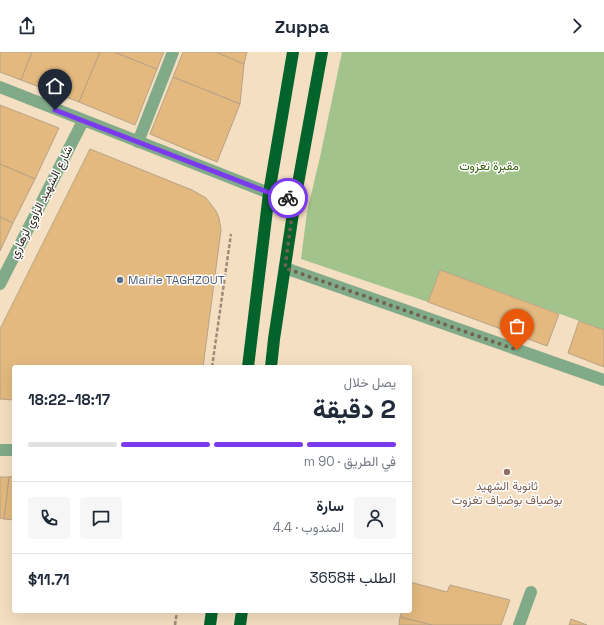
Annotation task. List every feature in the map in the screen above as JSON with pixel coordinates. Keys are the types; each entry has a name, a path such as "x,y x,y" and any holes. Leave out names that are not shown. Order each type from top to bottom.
{"highway":[{"path":"248,365 270,193 293,52"},
{"path":"271,365 294,200 322,52"},
{"path":"210,625 212,613"},
{"path":"240,625 242,613"}],"street":[{"path":"138,142 173,52"},
{"path":"0,88 270,193 294,200"},
{"name":"شارع الشهيد الزاوي لزهاري","path":"0,284 83,120"},
{"path":"285,268 604,380"},
{"path":"0,450 12,450"},
{"path":"519,625 531,592"}],"path":[{"path":"212,365 231,234"},
{"path":"175,625 177,613"}],"green space":[{"name":"مقبرة تغزوت","path":"342,52 604,52 604,330 440,270 428,302 301,259 307,212"}],"building":[{"path":"0,52 32,52 21,80 0,72"},
{"path":"32,52 100,52 79,102 21,80"},
{"path":"100,52 114,52 157,69 135,125 79,102"},
{"path":"114,52 164,52 157,69"},
{"path":"183,52 216,52 244,64 240,104 173,77"},
{"path":"216,52 247,52 244,64"},
{"path":"173,77 240,104 217,162 150,134"},
{"path":"0,105 59,128 35,179 0,164"},
{"name":"Mairie TAGHZOUT","path":"90,149 192,190 206,198 216,211 221,230 203,365 12,365 12,400 0,399 0,329"},
{"path":"0,164 35,179 13,223 0,217"},
{"path":"0,217 13,223 0,251"},
{"path":"440,270 559,314 547,346 428,302"},
{"path":"579,321 604,330 604,367 568,353"},
{"path":"12,476 12,520 4,519 9,477"},
{"path":"0,477 9,477 4,519 0,518"},
{"path":"412,583 447,592 450,585 510,600 501,625 432,625 400,617 401,613 412,613"},
{"path":"400,617 432,625 399,625"},
{"path":"571,619 587,625 569,625"}],"way so far":[{"path":"288,198 294,200 285,268 517,350"}],"place":[{"name":"Mairie TAGHZOUT","path":"120,280"},
{"name":"ثانوية الشهيد بوضياف بوضياف تغزوت","path":"507,472"}],"route":[{"path":"55,110 270,193 288,198"}]}
